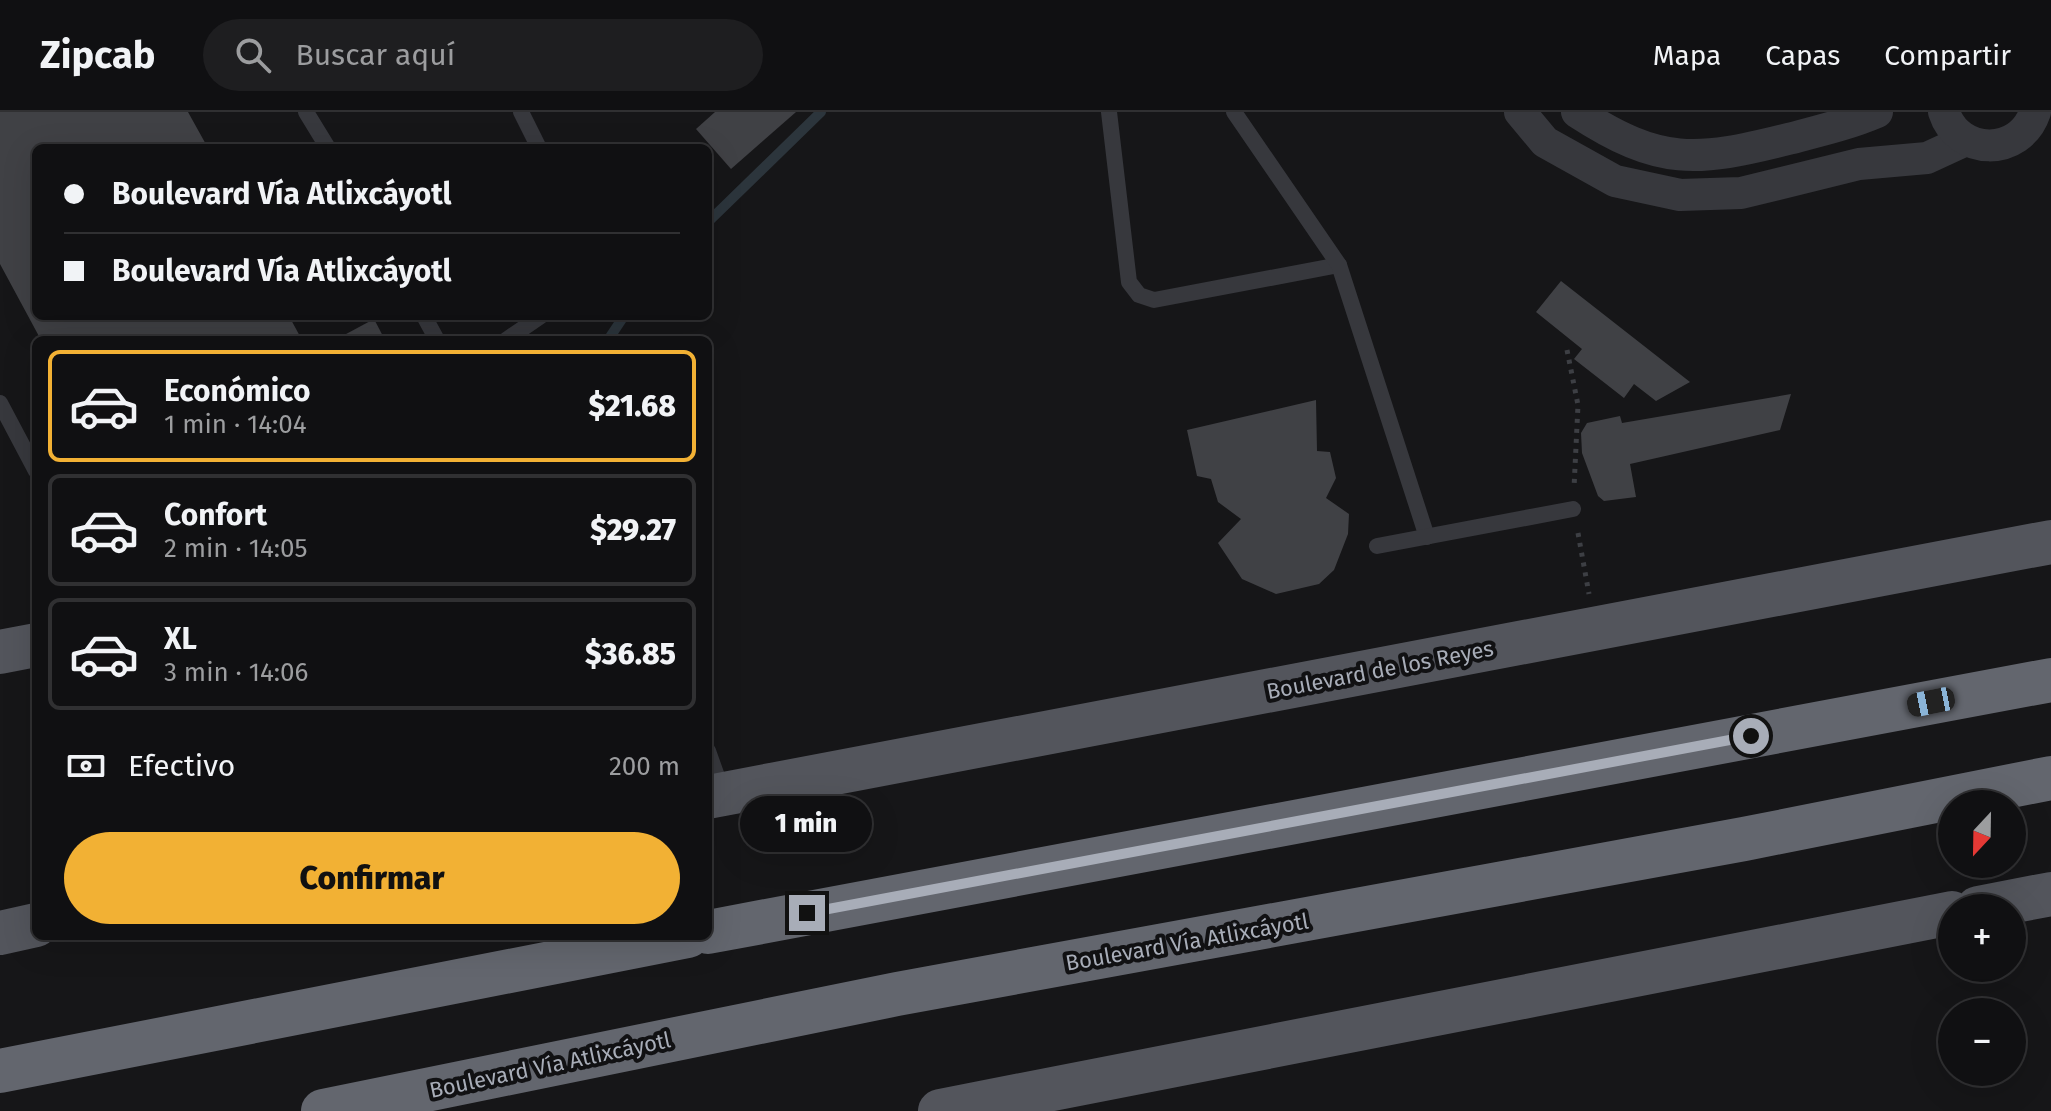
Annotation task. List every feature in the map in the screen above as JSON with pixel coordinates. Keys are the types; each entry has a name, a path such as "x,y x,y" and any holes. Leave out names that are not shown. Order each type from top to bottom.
{"highway":[{"path":"712,931 2051,680"},
{"name":"Boulevard Vía Atlixcáyotl","path":"323,1111 897,994 1744,839 2051,778"},
{"path":"0,1071 668,940"}],"main road":[{"name":"Boulevard de los Reyes","path":"716,796 2051,542"},
{"path":"0,652 32,646"},
{"path":"2026,899 2051,894"},
{"path":"940,1111 1938,916"}],"street":[{"path":"1520,112 1545,142 1615,181 1649,190 1711,196 1741,193 1859,164 1927,158 1966,140"},
{"path":"1545,142 1569,112"},
{"path":"1577,112 1636,146 1691,156 1720,156 1877,112"},
{"path":"1944,112 1954,131 1966,140 1991,146 2005,144 2037,128"}],"lane":[{"path":"306,112 326,144"},
{"path":"521,112 537,144"},
{"path":"1109,112 1129,282 1139,295 1154,300 1339,265"},
{"path":"1234,112 1339,265 1427,537"},
{"path":"512,336 535,320"},
{"path":"0,403 32,463"},
{"path":"1377,546 1573,509"},
{"path":"712,774 716,796"}],"path":[{"path":"1567,350 1578,405 1573,509 1591,605"}],"building":[{"path":"0,112 188,112 206,144 32,144 32,320 291,320 300,336 39,336 0,264"},
{"path":"715,112 796,112 731,169 696,129"},
{"path":"1561,281 1690,382 1656,401 1634,384 1624,398 1574,359 1582,349 1536,312"},
{"path":"375,320 383,336 342,336"},
{"path":"1791,394 1780,430 1630,464 1636,497 1604,501 1598,496 1582,453 1581,433 1587,423 1620,416 1622,423"},
{"path":"1316,400 1317,451 1330,452 1336,478 1326,498 1349,514 1348,534 1334,570 1319,584 1276,594 1242,579 1218,543 1241,519 1218,502 1211,479 1197,476 1187,430"}],"waterway":[{"path":"712,218 821,112"},
{"path":"611,336 621,320"}],"route":[{"path":"807,913 1751,736"}]}
